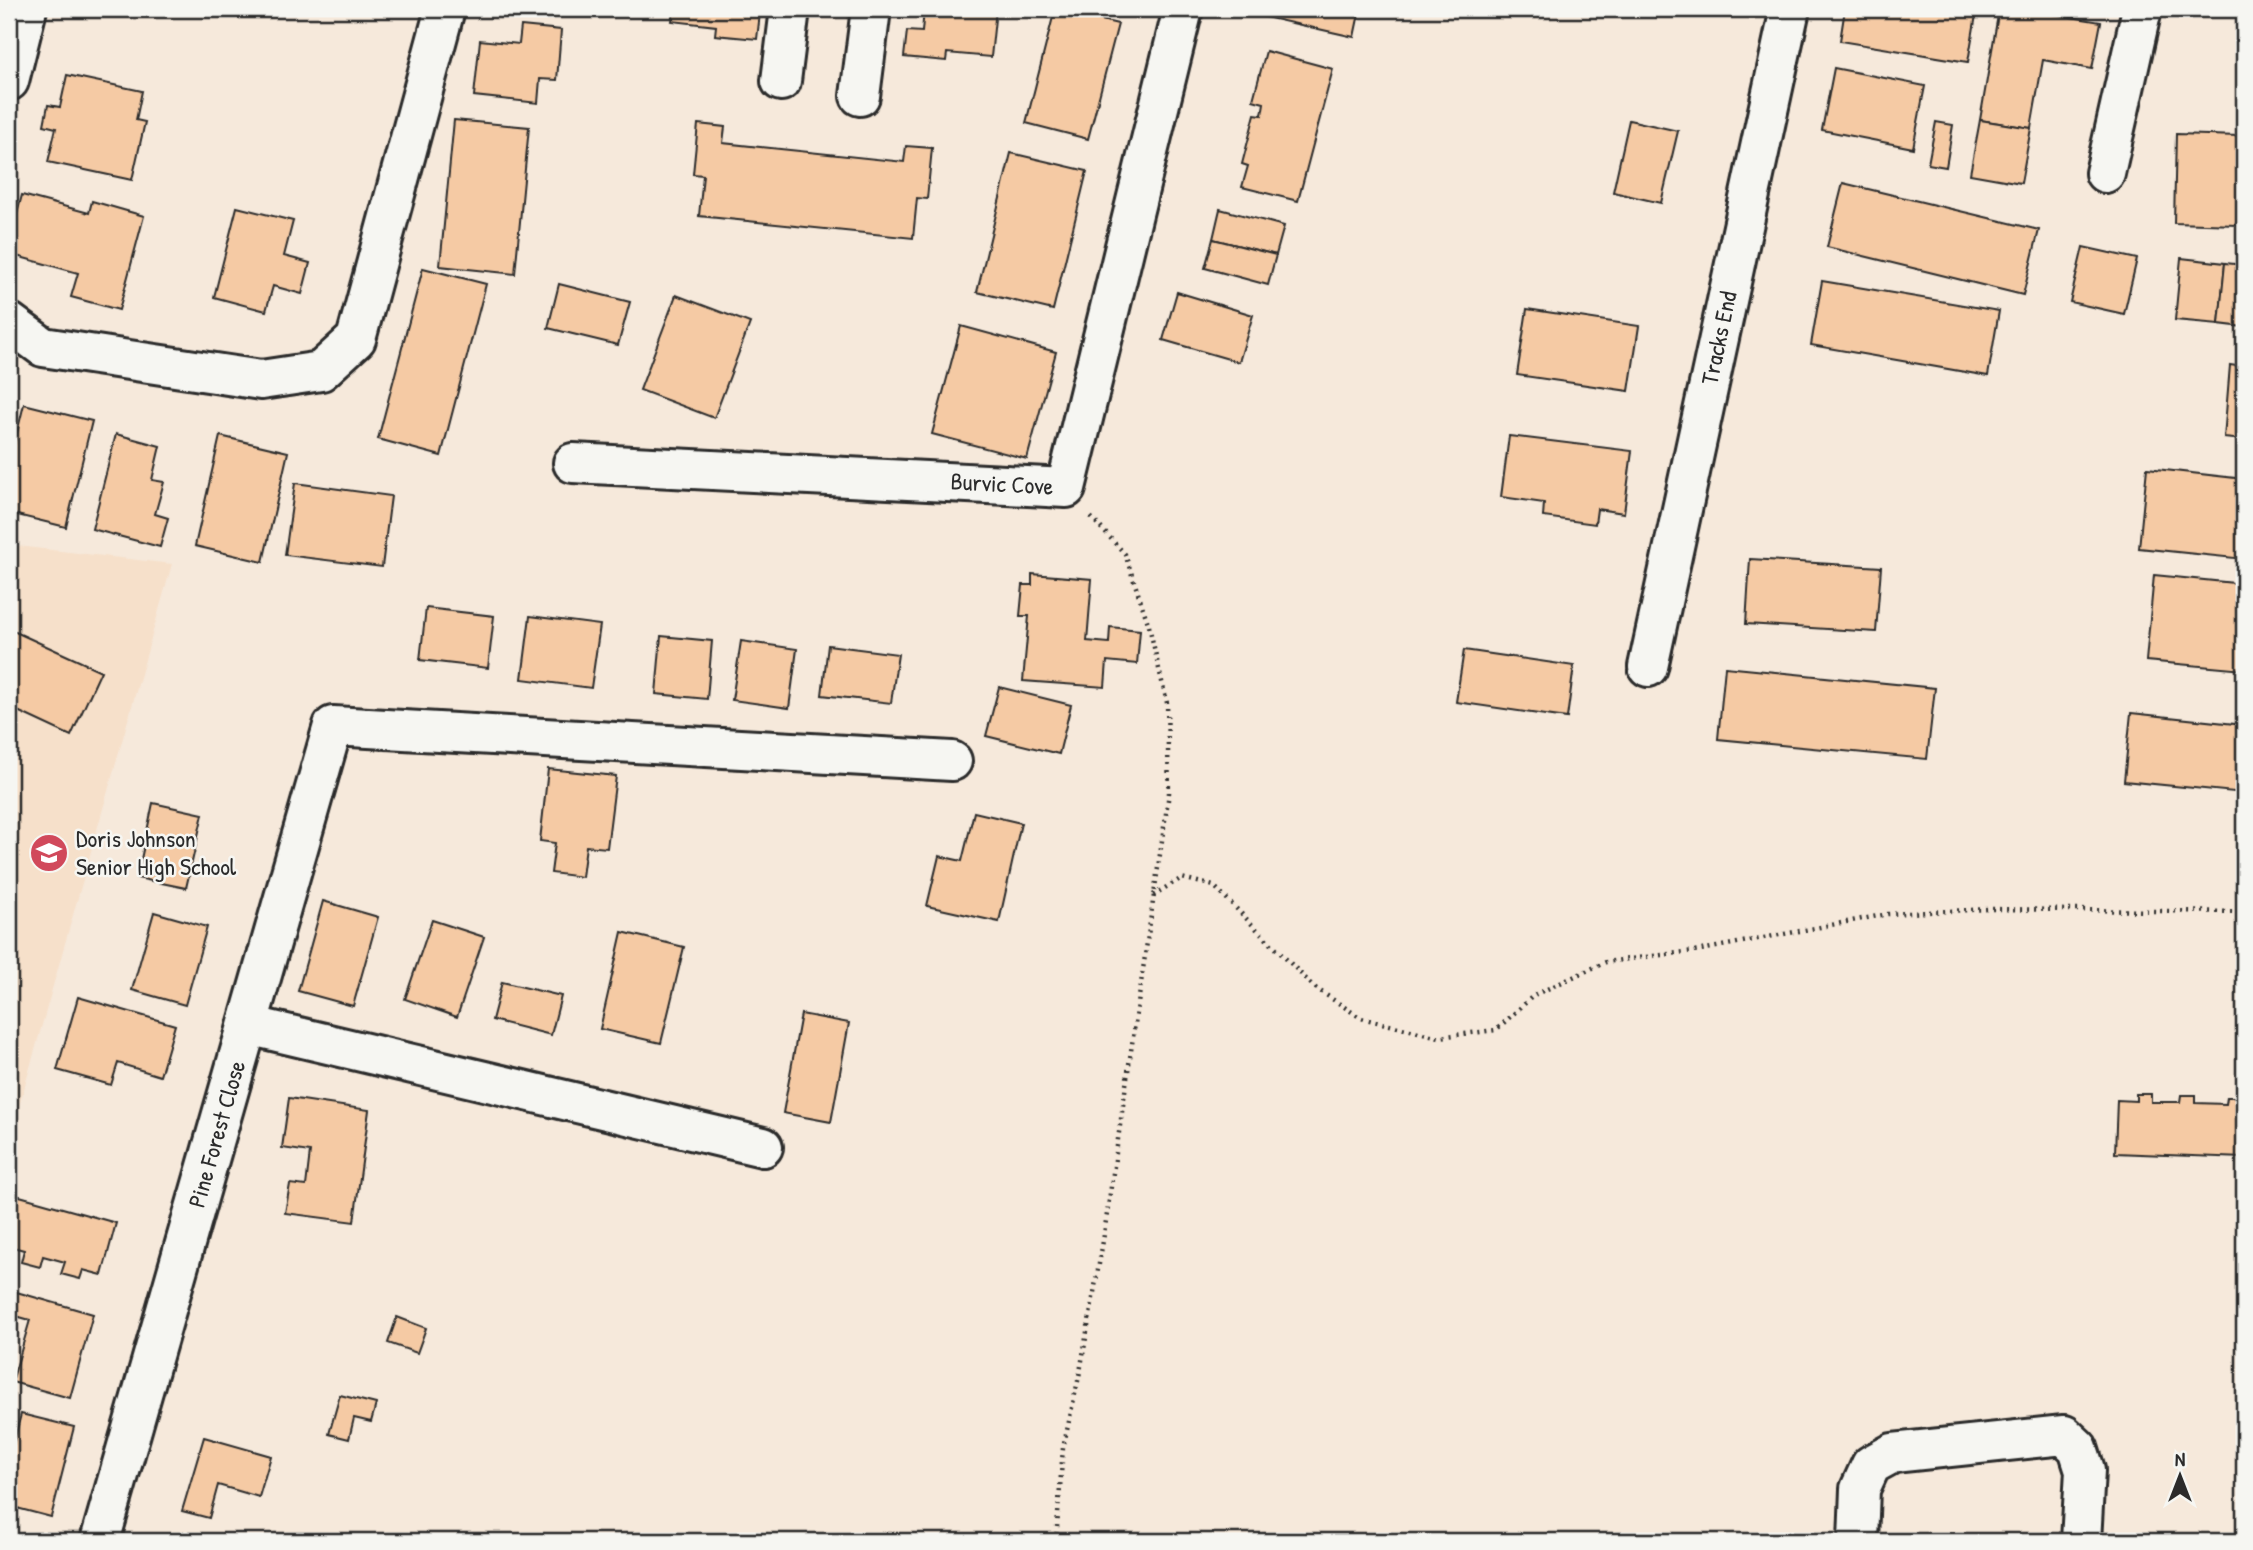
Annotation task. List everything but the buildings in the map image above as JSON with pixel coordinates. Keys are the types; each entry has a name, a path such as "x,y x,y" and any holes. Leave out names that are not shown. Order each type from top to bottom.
{"street":[{"path":"9,81 27,9"},
{"path":"9,322 43,347 261,380 321,371 356,339 445,9"},
{"path":"780,82 790,9"},
{"path":"860,96 871,9"},
{"name":"Burvic Cove","path":"573,463 1066,488 1183,9"},
{"name":"Tracks End","path":"1648,667 1790,9"},
{"path":"2105,173 2142,9"},
{"name":"Pine Forest Close","path":"100,1541 333,726 952,761"},
{"path":"248,1025 763,1147"},
{"path":"1857,1541 1860,1489 1871,1465 1893,1453 2064,1435 2078,1448 2085,1470 2081,1541"}],"path":[{"path":"1056,1541 1063,1448 1080,1372 1103,1241 1169,793 1167,703 1149,626 1125,554 1066,488"},
{"path":"1153,895 1182,878 1214,886 1314,987 1361,1018 1439,1037 1496,1030 1534,995 1606,962 1701,950 1888,914 1989,909 2244,912"}],"shaded area":[{"name":"Doris Johnson Senior High School","path":"9,545 172,564 9,1142"}],"place":[{"name":"Doris Johnson Senior High School","path":"49,853"}]}
